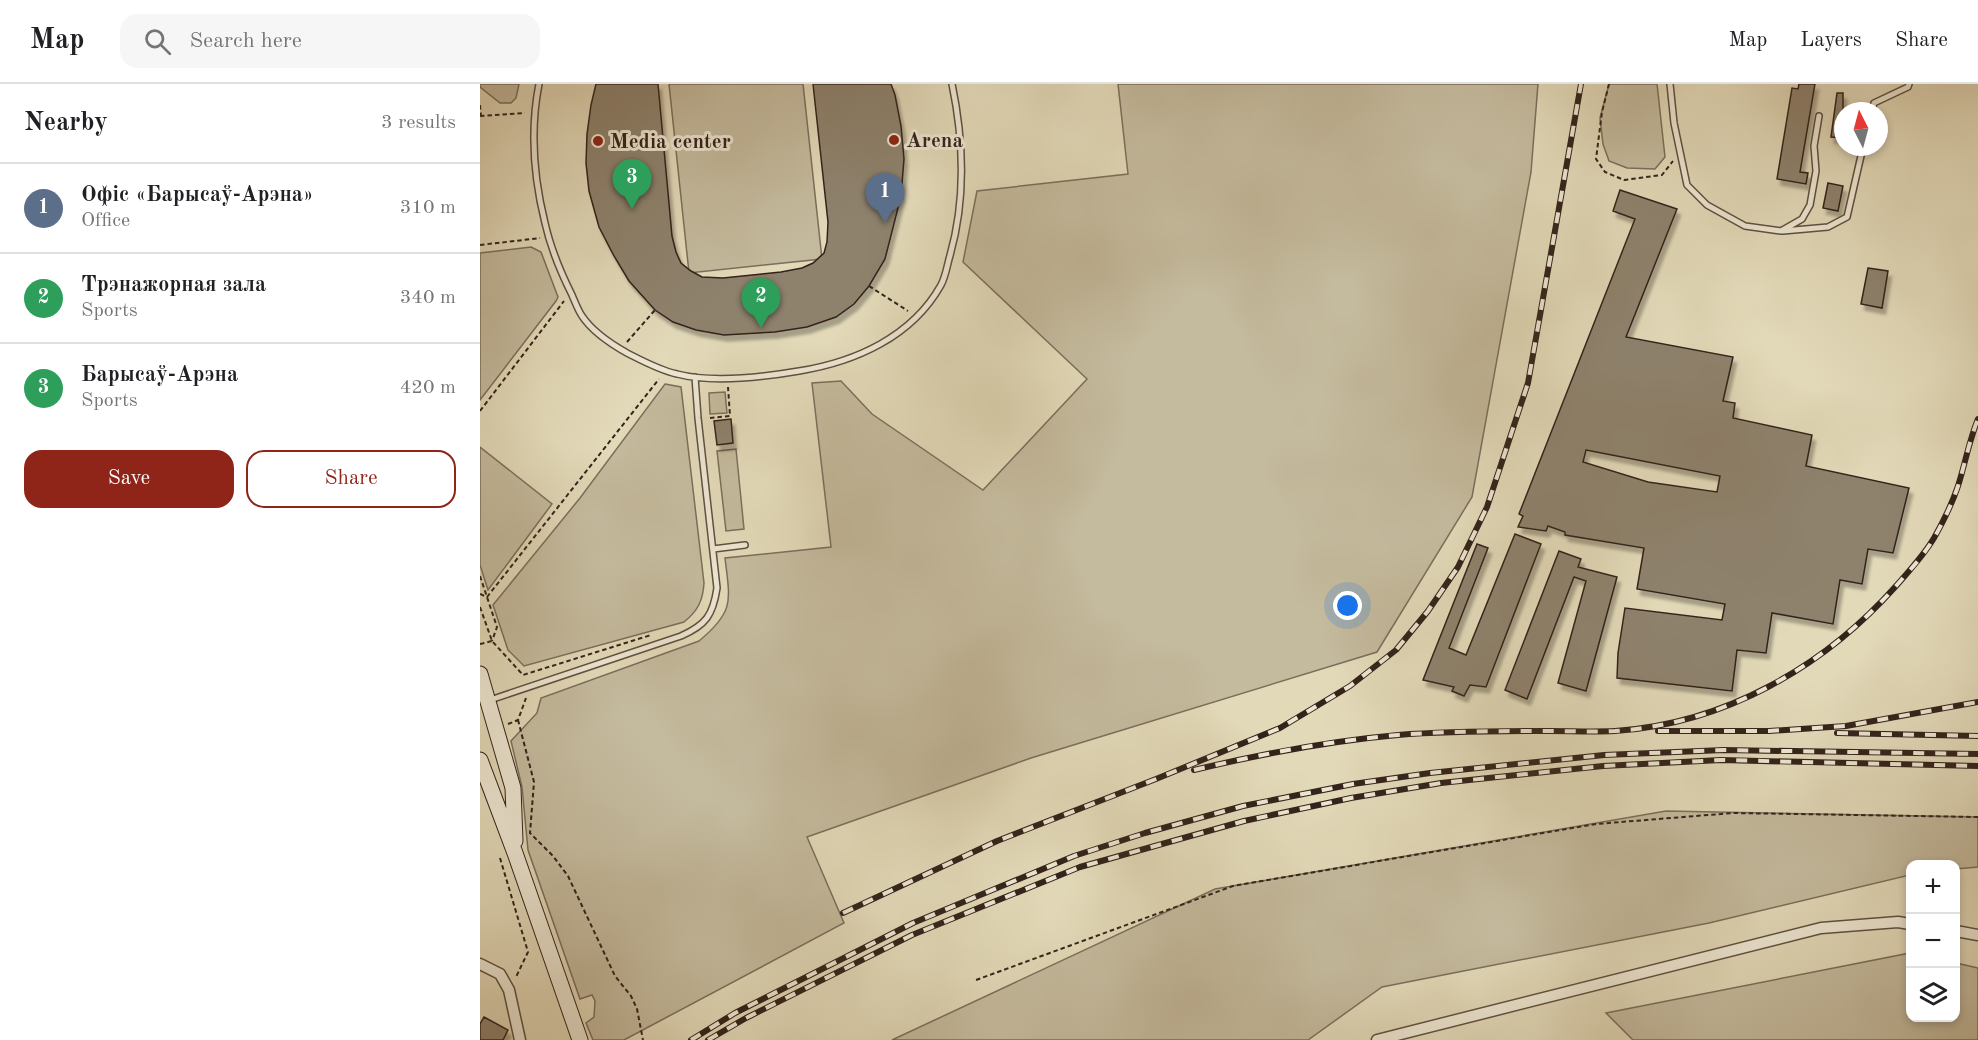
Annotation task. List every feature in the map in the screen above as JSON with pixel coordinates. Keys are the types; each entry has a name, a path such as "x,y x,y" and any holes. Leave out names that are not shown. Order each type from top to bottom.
{"street":[{"path":"480,674 484,702 513,788 516,853"},
{"path":"480,760 516,853 580,1040"},
{"path":"1377,1040 1821,928 1906,923"},
{"path":"1960,932 1978,935"},
{"path":"480,964 500,974 509,990 520,1040"}],"lane":[{"path":"539,84 534,135 542,211 551,249 582,316 610,344 654,367 695,377 758,376 819,368 862,354 913,322 942,284 961,207 962,167 952,84"},
{"path":"1670,84 1674,123 1687,184 1707,205 1745,226 1781,231 1828,227 1846,217 1861,156"},
{"path":"1876,102 1908,87 1909,84"},
{"path":"1781,231 1802,219 1810,205 1816,171 1814,146 1820,116"},
{"path":"484,702 670,640 696,630 709,617 714,606 717,588 695,377"},
{"path":"713,549 745,545"}],"path":[{"path":"1609,84 1602,112 1596,159 1605,172 1624,180 1662,175 1681,152"},
{"path":"480,105 480,116 527,113"},
{"path":"480,245 540,238"},
{"path":"869,286 908,311"},
{"path":"480,411 564,301"},
{"path":"627,342 655,310"},
{"path":"487,597 661,377"},
{"path":"711,418 730,416 728,385"},
{"path":"480,576 497,627 492,641"},
{"path":"480,594 487,597"},
{"path":"480,607 492,641 523,675 657,633"},
{"path":"480,644 492,641"},
{"path":"526,698 518,720 534,782 530,833 553,856 568,876 615,976 631,996 637,1009 643,1040"},
{"path":"505,725 518,720"},
{"path":"976,980 1233,886 1585,825 1733,813 1978,817"},
{"path":"500,855 528,952 509,990"}],"shaded area":[{"path":"480,84 519,84 516,98 511,103 500,103 480,87"},
{"path":"669,84 803,84 822,259 689,273"},
{"path":"1118,84 1538,84 1531,172 1472,497 1377,652 1031,758 807,837 844,923 624,1040 593,1040 586,1023 594,1017 595,1001 592,995 580,999 528,850 522,787 511,741 537,713 541,698 699,641 711,631 724,613 727,604 728,585 725,558 831,547 812,383 841,381 872,414 983,490 1087,379 963,262 977,191 1128,174"},
{"path":"1609,84 1657,84 1665,157 1655,169 1627,168 1609,161 1603,144 1600,118"},
{"path":"531,247 541,252 558,297 480,400 480,253"},
{"path":"665,384 681,387 704,583 699,605 684,622 524,666 508,650 493,605 580,498"},
{"path":"725,392 727,413 710,414 709,393"},
{"path":"480,447 552,504 488,590 480,565"},
{"path":"736,449 744,529 726,531 717,451"},
{"path":"1666,811 1978,817 1978,867 1960,869 1960,860 1906,860 1906,876 1709,923 1382,987 1308,1040 892,1040 1215,889"},
{"path":"1906,954 1906,1022 1960,1022 1960,964 1978,968 1978,1040 1633,1040 1606,1013"}],"building":[{"path":"596,84 658,84 672,236 676,252 681,263 691,271 702,277 723,278 802,268 813,263 824,253 828,222 813,84 891,84 901,126 904,159 901,196 885,259 869,286 854,304 836,317 807,327 775,332 724,335 696,330 673,322 655,310 629,281 614,256 599,227 589,191 586,163 587,134"},
{"path":"1799,84 1815,84 1800,172 1808,173 1806,184 1777,179 1792,88 1798,89"},
{"path":"1837,93 1843,93 1843,102 1836,102"},
{"path":"1834,115 1834,137 1831,137"},
{"path":"1828,183 1843,186 1838,211 1823,208"},
{"path":"1620,190 1677,209 1626,337 1733,357 1723,401 1735,403 1733,418 1812,435 1806,466 1909,488 1893,553 1868,549 1862,584 1840,580 1833,624 1772,613 1766,653 1737,650 1732,691 1617,678 1618,653 1625,608 1722,620 1725,604 1637,589 1644,548 1565,535 1565,532 1548,526 1546,531 1518,527 1523,516 1519,514 1635,219 1613,211","holes":["1586,450 1720,476 1717,492 1648,482 1583,462"]},
{"path":"1868,268 1888,271 1882,308 1861,304"},
{"path":"731,419 733,443 717,445 714,421"},
{"path":"1515,534 1541,544 1486,687 1470,685 1464,696 1452,691 1454,687 1423,680 1477,544 1488,548 1449,648 1466,655"},
{"path":"1559,551 1581,559 1578,567 1617,577 1586,691 1558,683 1586,581 1574,577 1527,699 1505,690"},
{"path":"484,1017 508,1030 503,1040 480,1040 480,1024"}],"railway":[{"path":"843,913 997,841 1280,728 1350,686 1396,650 1428,611 1458,567 1487,507 1528,383 1581,84"},
{"path":"1194,770 1295,749 1398,735 1615,731 1655,726 1695,717 1733,703 1804,666 1837,642 1868,615 1912,568 1934,538 1950,506 1978,419"},
{"path":"1658,731 1769,731 1846,726 1978,702"},
{"path":"1837,733 1978,736"},
{"path":"691,1040 735,1013 913,923 1074,856 1145,833 1243,806 1353,784 1430,773 1604,755 1724,750 1978,754"},
{"path":"708,1040 746,1018 912,935 1080,867 1244,821 1351,798 1441,783 1603,766 1721,760 1978,766"}],"place":[{"name":"Arena","path":"894,140"},
{"name":"Media center","path":"598,141"},
{"name":"Барысаў-Арэна","path":"632,209"},
{"name":"Офіс «Барысаў-Арэна»","path":"885,223"},
{"name":"Трэнажорная зала","path":"761,328"}]}
